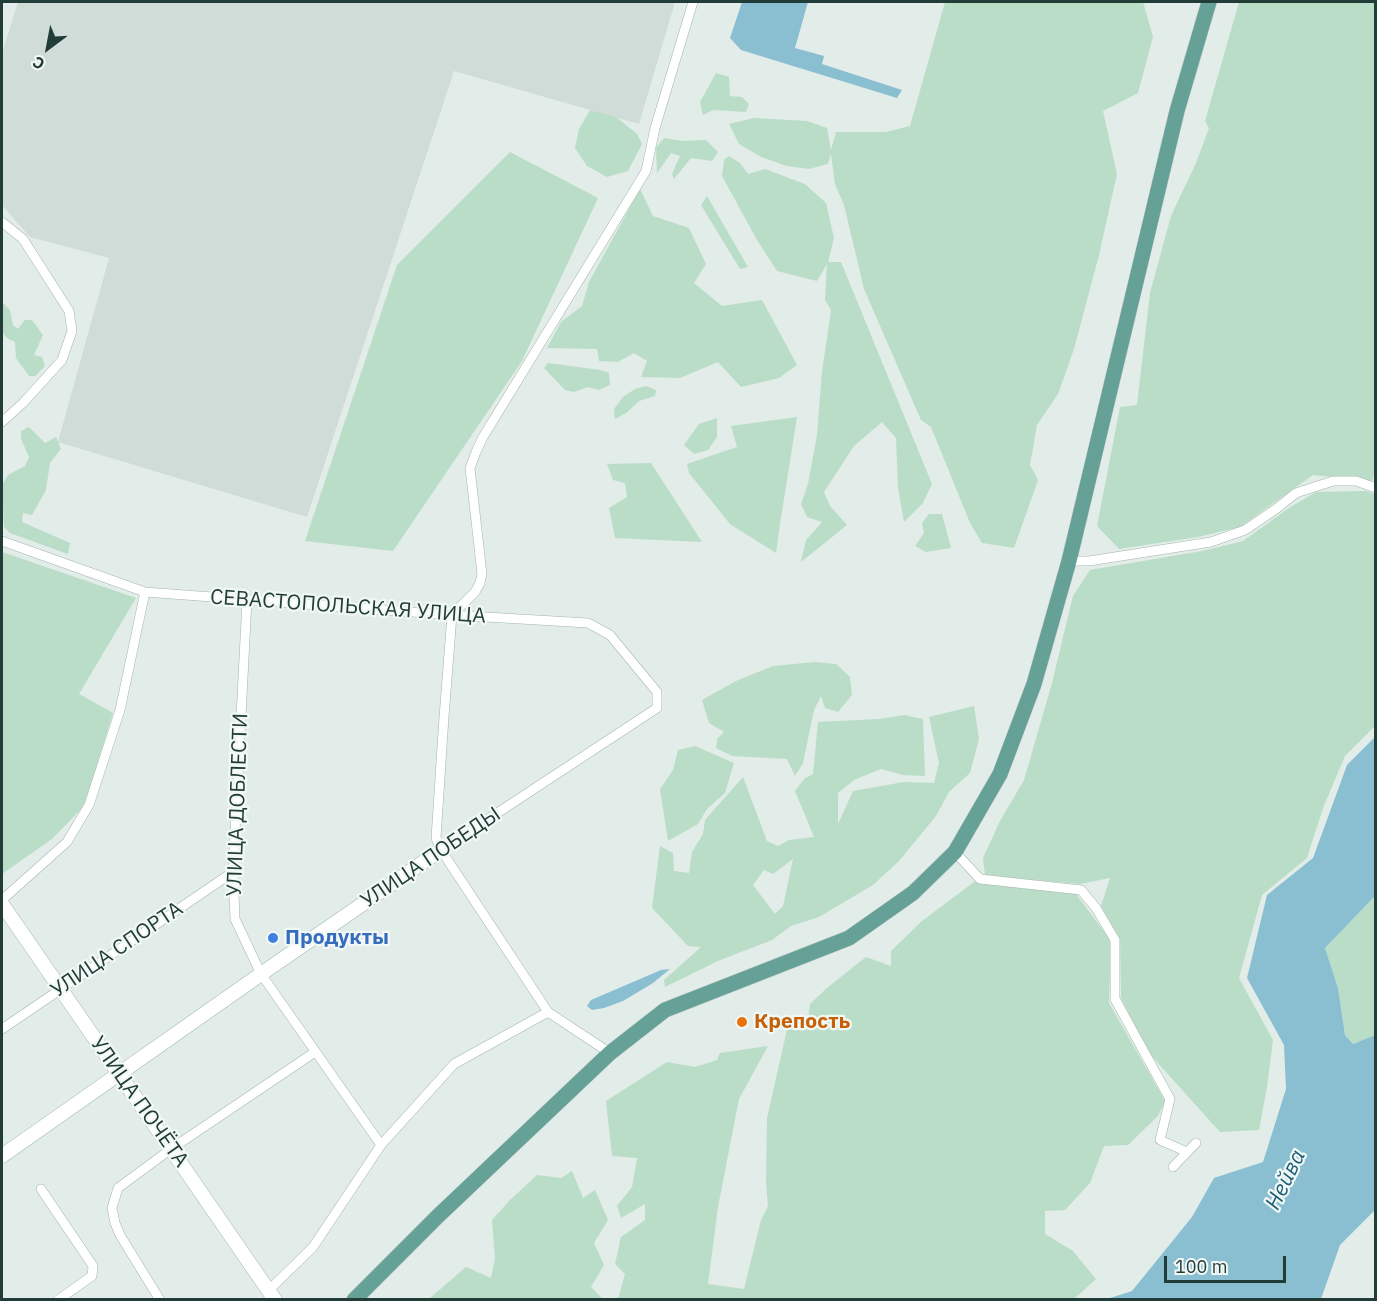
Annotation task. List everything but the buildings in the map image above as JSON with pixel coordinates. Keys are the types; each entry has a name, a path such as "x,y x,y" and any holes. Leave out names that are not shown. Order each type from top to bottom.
{"main road":[{"path":"354,1299 610,1053 665,1010 849,938 913,893 955,852 1000,774 1034,684 1069,561 1178,111 1209,2"}],"street":[{"path":"610,1053 548,1012 441,850 436,838 452,615 475,592 482,574 470,468 483,437 646,171 655,128 693,2"},
{"path":"2,222 23,239 69,311 72,331 62,360 23,403 2,422"},
{"path":"1069,561 1089,561 1211,542 1245,530 1296,493 1334,481 1356,481 1376,488"},
{"name":"СЕВАСТОПОЛЬСКАЯ УЛИЦА","path":"2,541 145,592 588,623 610,635 657,692 657,708"},
{"path":"2,902 67,842 89,805 120,710 145,592"},
{"name":"УЛИЦА ДОБЛЕСТИ","path":"248,600 233,872 235,919 261,974 381,1145"},
{"name":"УЛИЦА ПОБЕДЫ","path":"2,1156 441,850 657,708"},
{"path":"955,852 980,879 1081,890 1096,908 1115,940 1115,999 1170,1099 1160,1140 1187,1152"},
{"name":"УЛИЦА СПОРТА","path":"2,1029 233,872"},
{"name":"УЛИЦА ПОЧЁТА","path":"2,902 272,1295"},
{"path":"272,1295 313,1247 381,1145 454,1064 548,1012"},
{"path":"160,1299 120,1235 112,1208 118,1188 171,1149 315,1052"},
{"path":"1173,1167 1196,1143"},
{"path":"40,1190 93,1266 92,1276 58,1299"}],"shaded area":[{"path":"18,2 675,2 639,124 454,71 307,517 58,442 109,258 30,237 2,205 2,53"}],"green space":[{"path":"945,2 1143,2 1153,37 1138,93 1103,111 1117,174 1099,255 1074,349 1058,394 1037,425 1030,465 1038,480 1014,548 982,543 970,523 931,427 921,420 864,289 844,205 835,184 831,154 828,164 809,169 787,166 761,157 739,144 729,124 754,118 807,121 827,128 831,150 836,132 886,132 910,126"},
{"path":"1239,2 1375,2 1376,469 1372,481 1313,475 1240,527 1198,537 1119,549 1097,526 1120,407 1137,405 1150,293 1171,216 1196,163 1209,128 1205,121"},
{"path":"716,73 729,77 730,96 742,97 749,104 746,112 713,110 703,115 700,102"},
{"path":"590,110 616,117 637,134 642,144 628,171 607,177 587,166 575,148 579,129"},
{"path":"664,138 683,141 706,140 718,152 712,161 691,158 674,179 672,174 680,156 671,153 657,173 656,148"},
{"path":"510,152 598,198 522,361 393,551 305,541 397,265"},
{"path":"729,156 740,163 748,174 765,169 805,184 826,203 834,238 828,262 841,262 932,484 923,503 904,522 898,488 896,438 882,422 854,446 824,492 830,506 847,525 801,562 806,540 822,522 807,517 801,504 808,484 817,435 822,372 831,310 825,300 827,264 817,281 777,271 722,176 724,160"},
{"path":"640,189 653,216 689,228 706,264 694,283 722,306 762,300 797,365 779,378 741,387 718,362 680,378 641,377 647,361 634,353 618,362 599,361 597,349 547,348 561,322 582,306 589,282"},
{"path":"707,196 748,267 740,269 701,205"},
{"path":"2,302 10,310 13,325 18,329 25,320 32,320 43,335 34,355 42,357 45,366 35,376 29,376 16,358 15,342 2,332"},
{"path":"548,363 609,373 610,385 599,390 588,387 574,392 565,390 544,368"},
{"path":"646,386 656,390 655,396 639,401 615,419 614,409 623,397 635,389"},
{"path":"797,417 776,553 730,524 689,473 687,464 737,447 731,426"},
{"path":"717,418 717,437 708,450 694,454 684,445 699,424"},
{"path":"29,427 45,443 56,437 61,449 50,463 46,490 32,515 23,513 22,522 70,543 68,554 10,533 4,527 2,485 8,475 25,466 29,457 21,439 21,431"},
{"path":"651,463 702,542 615,538 609,508 627,497 625,483 613,480 607,464"},
{"path":"1366,491 1375,494 1375,726 1345,756 1323,808 1307,858 1262,895 1239,978 1273,1040 1267,1087 1259,1130 1220,1132 1148,1052 1121,998 1120,940 1101,906 1110,878 1080,884 985,876 983,858 1000,821 1024,780 1052,683 1073,596 1090,570 1202,551 1243,541 1316,492"},
{"path":"929,514 942,514 951,548 926,552 915,546 924,533 922,523"},
{"path":"2,552 136,598 79,694 113,713 84,806 52,839 2,874"},
{"path":"815,662 836,664 850,677 852,695 838,712 825,708 821,696 814,710 803,763 795,776 787,759 732,756 716,748 717,739 724,732 709,723 702,700 736,681 773,666"},
{"path":"974,706 979,739 970,773 949,792 936,816 899,861 873,885 819,917 791,926 772,940 718,961 665,987 664,980 701,947 688,946 652,908 660,846 673,853 674,871 689,873 692,852 703,834 705,820 743,777 767,841 778,846 789,840 814,837 795,791 805,778 813,774 818,722 879,719 904,715 923,719 925,776 903,775 881,769 854,780 838,793 838,824 853,791 904,782 934,783 939,763 929,717","holes":["793,859 783,906 775,914 753,885 764,870 773,874"]},
{"path":"695,746 734,763 725,793 707,809 698,824 668,841 660,789 673,770 678,750"},
{"path":"974,882 1076,894 1111,941 1109,1003 1165,1101 1158,1116 1128,1145 1104,1146 1090,1183 1065,1210 1045,1211 1045,1234 1073,1251 1096,1279 1073,1300 616,1299 619,1296 625,1274 615,1264 621,1237 645,1220 645,1204 621,1218 617,1206 632,1187 637,1158 612,1156 606,1101 667,1062 695,1067 717,1060 720,1053 768,1046 739,1099 718,1207 708,1284 744,1289 761,1220 768,1206 767,1118 789,1021 807,1027 810,1004 866,957 891,966 891,951 922,921"},
{"path":"1375,896 1375,1035 1353,1044 1345,1035 1338,988 1325,948"},
{"path":"572,1171 583,1198 595,1190 608,1220 594,1243 604,1265 591,1287 603,1299 430,1298 466,1267 491,1278 495,1259 492,1220 537,1175 561,1178"}],"water":[{"path":"742,2 808,2 795,48 824,56 822,64 902,90 897,98 741,50 730,38"},
{"name":"Нейва","path":"1375,737 1375,896 1325,948 1338,988 1345,1035 1353,1044 1375,1035 1375,1210 1340,1245 1321,1299 1107,1299 1132,1291 1192,1217 1214,1178 1263,1162 1286,1089 1284,1045 1247,978 1267,895 1313,858 1347,765"},
{"path":"670,969 653,983 623,1001 592,1010 587,1006 591,1000 661,970"}],"place":[{"name":"Продукты","path":"273,938"},
{"name":"Крепость","path":"742,1022"}]}
